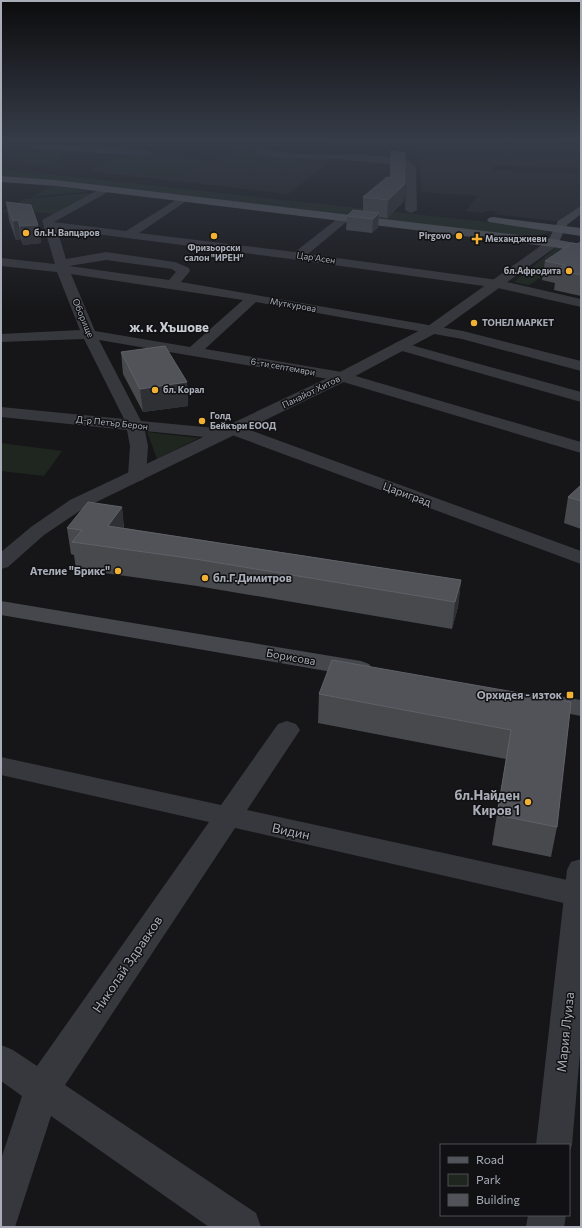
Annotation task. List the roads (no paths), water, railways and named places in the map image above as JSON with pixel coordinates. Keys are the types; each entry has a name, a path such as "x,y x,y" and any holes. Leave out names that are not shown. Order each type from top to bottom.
{"main road":[{"path":"178,197 346,217 556,235 581,232"},
{"path":"556,235 562,223 581,209"},
{"path":"407,210 423,212"},
{"path":"483,219 556,235 581,248"},
{"name":"Борисова","path":"1,608 380,672"},
{"path":"519,696 581,708"}],"street":[{"path":"48,222 91,197"},
{"path":"407,210 408,197"},
{"path":"129,234 184,198"},
{"path":"298,256 346,217"},
{"name":"Цар Асен","path":"48,222 498,284 581,304"},
{"name":"Оборище","path":"48,222 61,266 89,334 135,425 139,446 137,476"},
{"name":"Панайот Хитов","path":"1,564 21,544 48,522 77,504 342,377 432,329 498,284 556,235"},
{"path":"61,266 106,256 175,266 184,271 171,285"},
{"name":"Муткурова","path":"1,262 61,266 432,329 463,335 581,366"},
{"path":"193,352 252,298"},
{"name":"6-ти септември","path":"1,338 89,334 342,377 581,448"},
{"path":"400,346 581,397"},
{"name":"Д-р Петър Берон","path":"1,412 228,432"},
{"name":"Цариград","path":"228,432 581,558"},
{"name":"Николай Здравков","path":"1,1215 42,1089 287,730"},
{"name":"Видин","path":"1,766 227,817 580,886"},
{"name":"Мария Луиза","path":"554,1144 580,886"},
{"path":"1,1061 242,1227"},
{"path":"545,1227 547,1216"}],"place":[{"name":"бл.Н. Вапцаров","path":"26,233"},
{"name":"Фризьорски салон \"ИРЕН\"","path":"214,236"},
{"name":"Pirgovo","path":"459,236"},
{"name":"Механджиеви","path":"477,239"},
{"name":"бл.Афродита","path":"569,271"},
{"name":"ТОНЕЛ МАРКЕТ","path":"474,323"},
{"name":"бл. Корал","path":"155,390"},
{"name":"Голд Бейкъри ЕООД","path":"202,421"},
{"name":"Ателие \"Брикс\"","path":"118,571"},
{"name":"бл.Г.Димитров","path":"205,578"},
{"name":"Орхидея - изток","path":"570,695"},
{"name":"бл.Найден Киров 1","path":"528,802"}],"district":[{"name":"ж. к. Хъшове","path":"169,327"}]}
